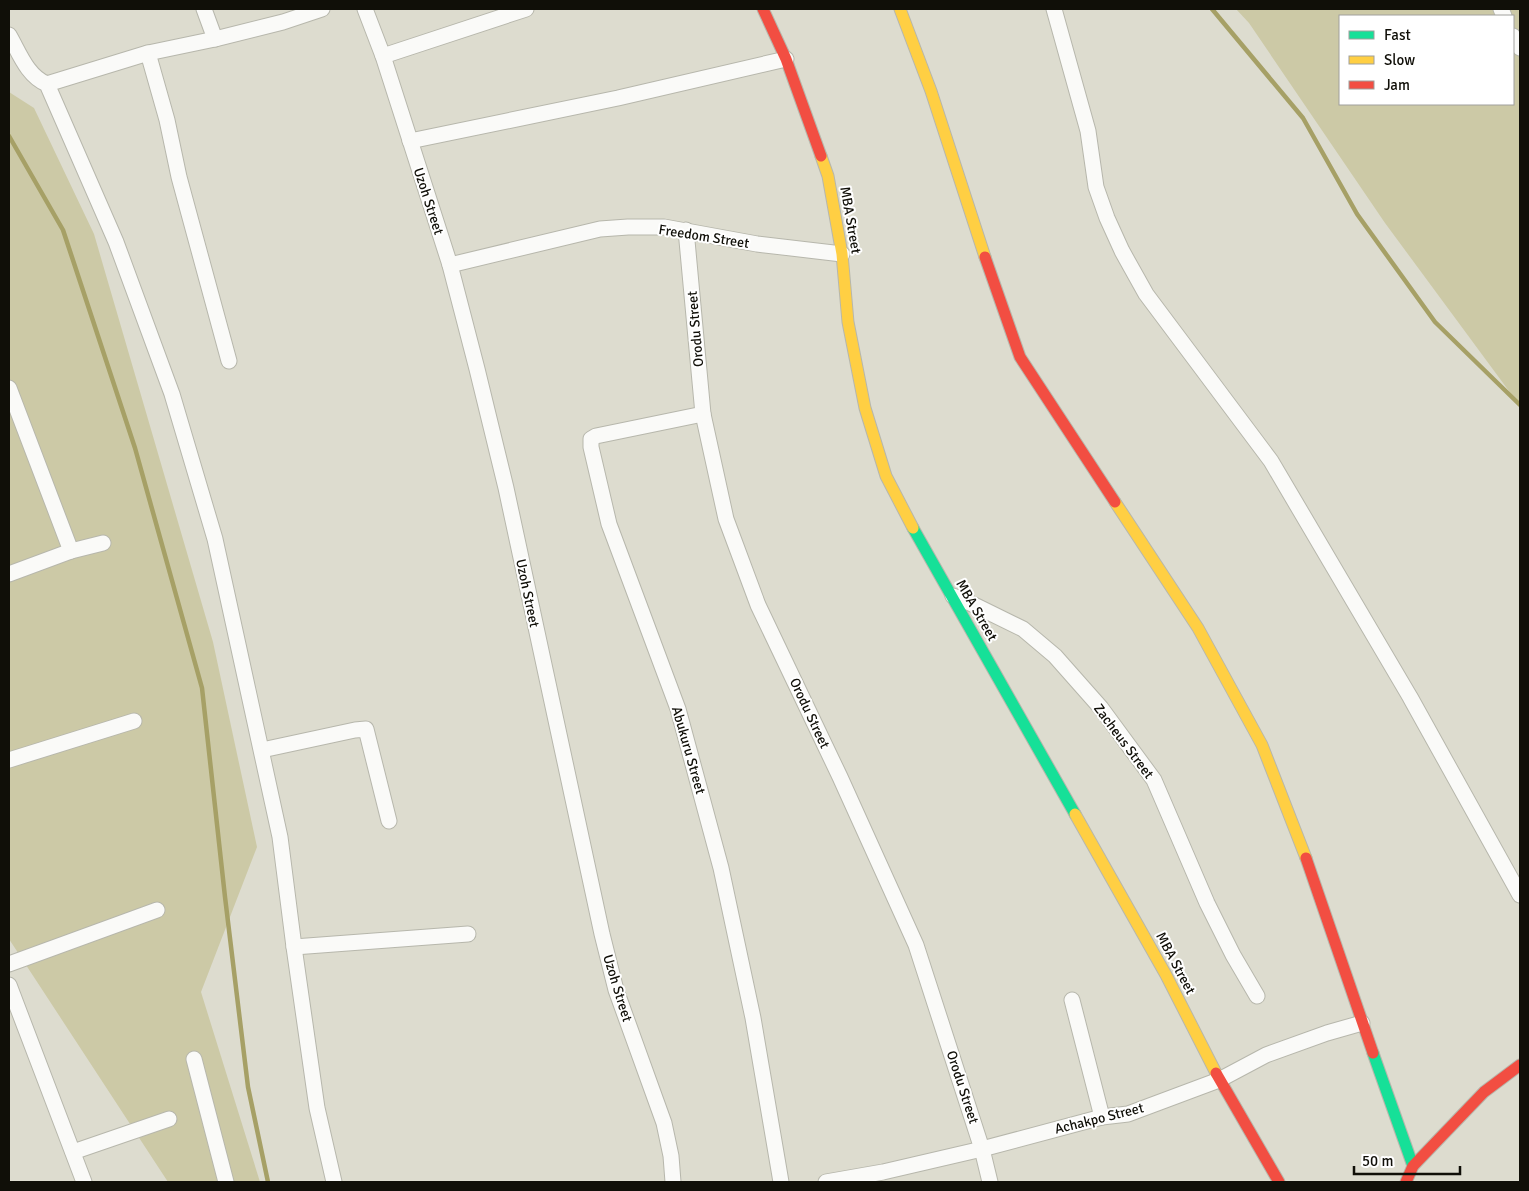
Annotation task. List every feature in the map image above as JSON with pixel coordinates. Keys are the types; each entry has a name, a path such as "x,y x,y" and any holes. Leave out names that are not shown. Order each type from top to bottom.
{"street":[{"path":"204,9 215,40"},
{"path":"9,35 32,75 39,81 47,84 148,53 215,40 283,22 322,9"},
{"name":"Uzoh Street","path":"365,9 383,56 450,265 506,488 604,943 616,990 664,1123 671,1156 673,1182"},
{"path":"383,56 526,9"},
{"name":"MBA Street","path":"763,9 786,59 828,176 842,254 848,322 865,408 886,476 927,553 1166,975 1219,1080 1279,1182"},
{"path":"900,9 931,91 1000,302 1020,357 1198,628 1262,746 1314,878 1362,1023 1413,1166"},
{"path":"1054,9 1088,131 1096,187 1122,251 1146,294 1271,461 1410,697 1520,895"},
{"path":"148,53 168,120 179,177 229,361"},
{"path":"410,142 618,98 786,59"},
{"path":"47,84 116,242 172,394 215,539 280,837 317,1108 334,1182"},
{"name":"Freedom Street","path":"450,265 600,229 628,227 664,227 756,244 842,254"},
{"name":"Orodu Street","path":"686,230 703,414 726,519 755,597 844,786 916,946 982,1148 990,1182"},
{"path":"9,388 71,551"},
{"name":"Abukuru Street","path":"703,414 596,436 591,438 591,447 609,524 678,708 721,868 753,1018 781,1182"},
{"path":"9,574 71,551 102,543"},
{"name":"Zacheus Street","path":"953,596 1023,629 1055,656 1100,708 1154,780 1207,903 1232,955 1257,996"},
{"path":"9,760 134,721"},
{"path":"262,750 366,729 389,822"},
{"path":"9,964 157,910"},
{"path":"294,947 468,934"},
{"path":"9,985 84,1182"},
{"path":"1072,1000 1102,1117"},
{"name":"Achakpo Street","path":"826,1182 884,1177 982,1148 1102,1117 1128,1114 1219,1080 1266,1055 1327,1033 1362,1023"},
{"path":"194,1059 226,1182"},
{"path":"1406,1182 1413,1166 1484,1092 1520,1064"},
{"path":"73,1152 169,1119"}],"shaded area":[{"path":"1236,9 1520,9 1520,406 1385,223 1249,23"},
{"path":"9,92 34,108 94,234 213,642 257,847 201,992 260,1182 168,1182 9,939"}],"waterway":[{"path":"1212,9 1303,118 1357,214 1435,322 1520,405"},
{"path":"9,136 63,230 135,448 202,688 248,1087 268,1182"}],"traffic: fast":[{"path":"913,528 1075,814"},
{"path":"1373,1053 1413,1166"}],"traffic: slow":[{"path":"900,9 931,91 985,257"},
{"path":"821,156 828,176 842,254 848,322 865,408 886,476 913,528"},
{"path":"1115,502 1198,628 1262,745 1306,858"},
{"path":"1075,814 1166,975 1216,1073"}],"traffic: jam":[{"path":"763,9 786,59 821,156"},
{"path":"985,257 1020,357 1115,502"},
{"path":"1306,858 1373,1053"},
{"path":"1406,1182 1413,1166 1484,1092 1520,1065"},
{"path":"1216,1073 1279,1182"}]}
